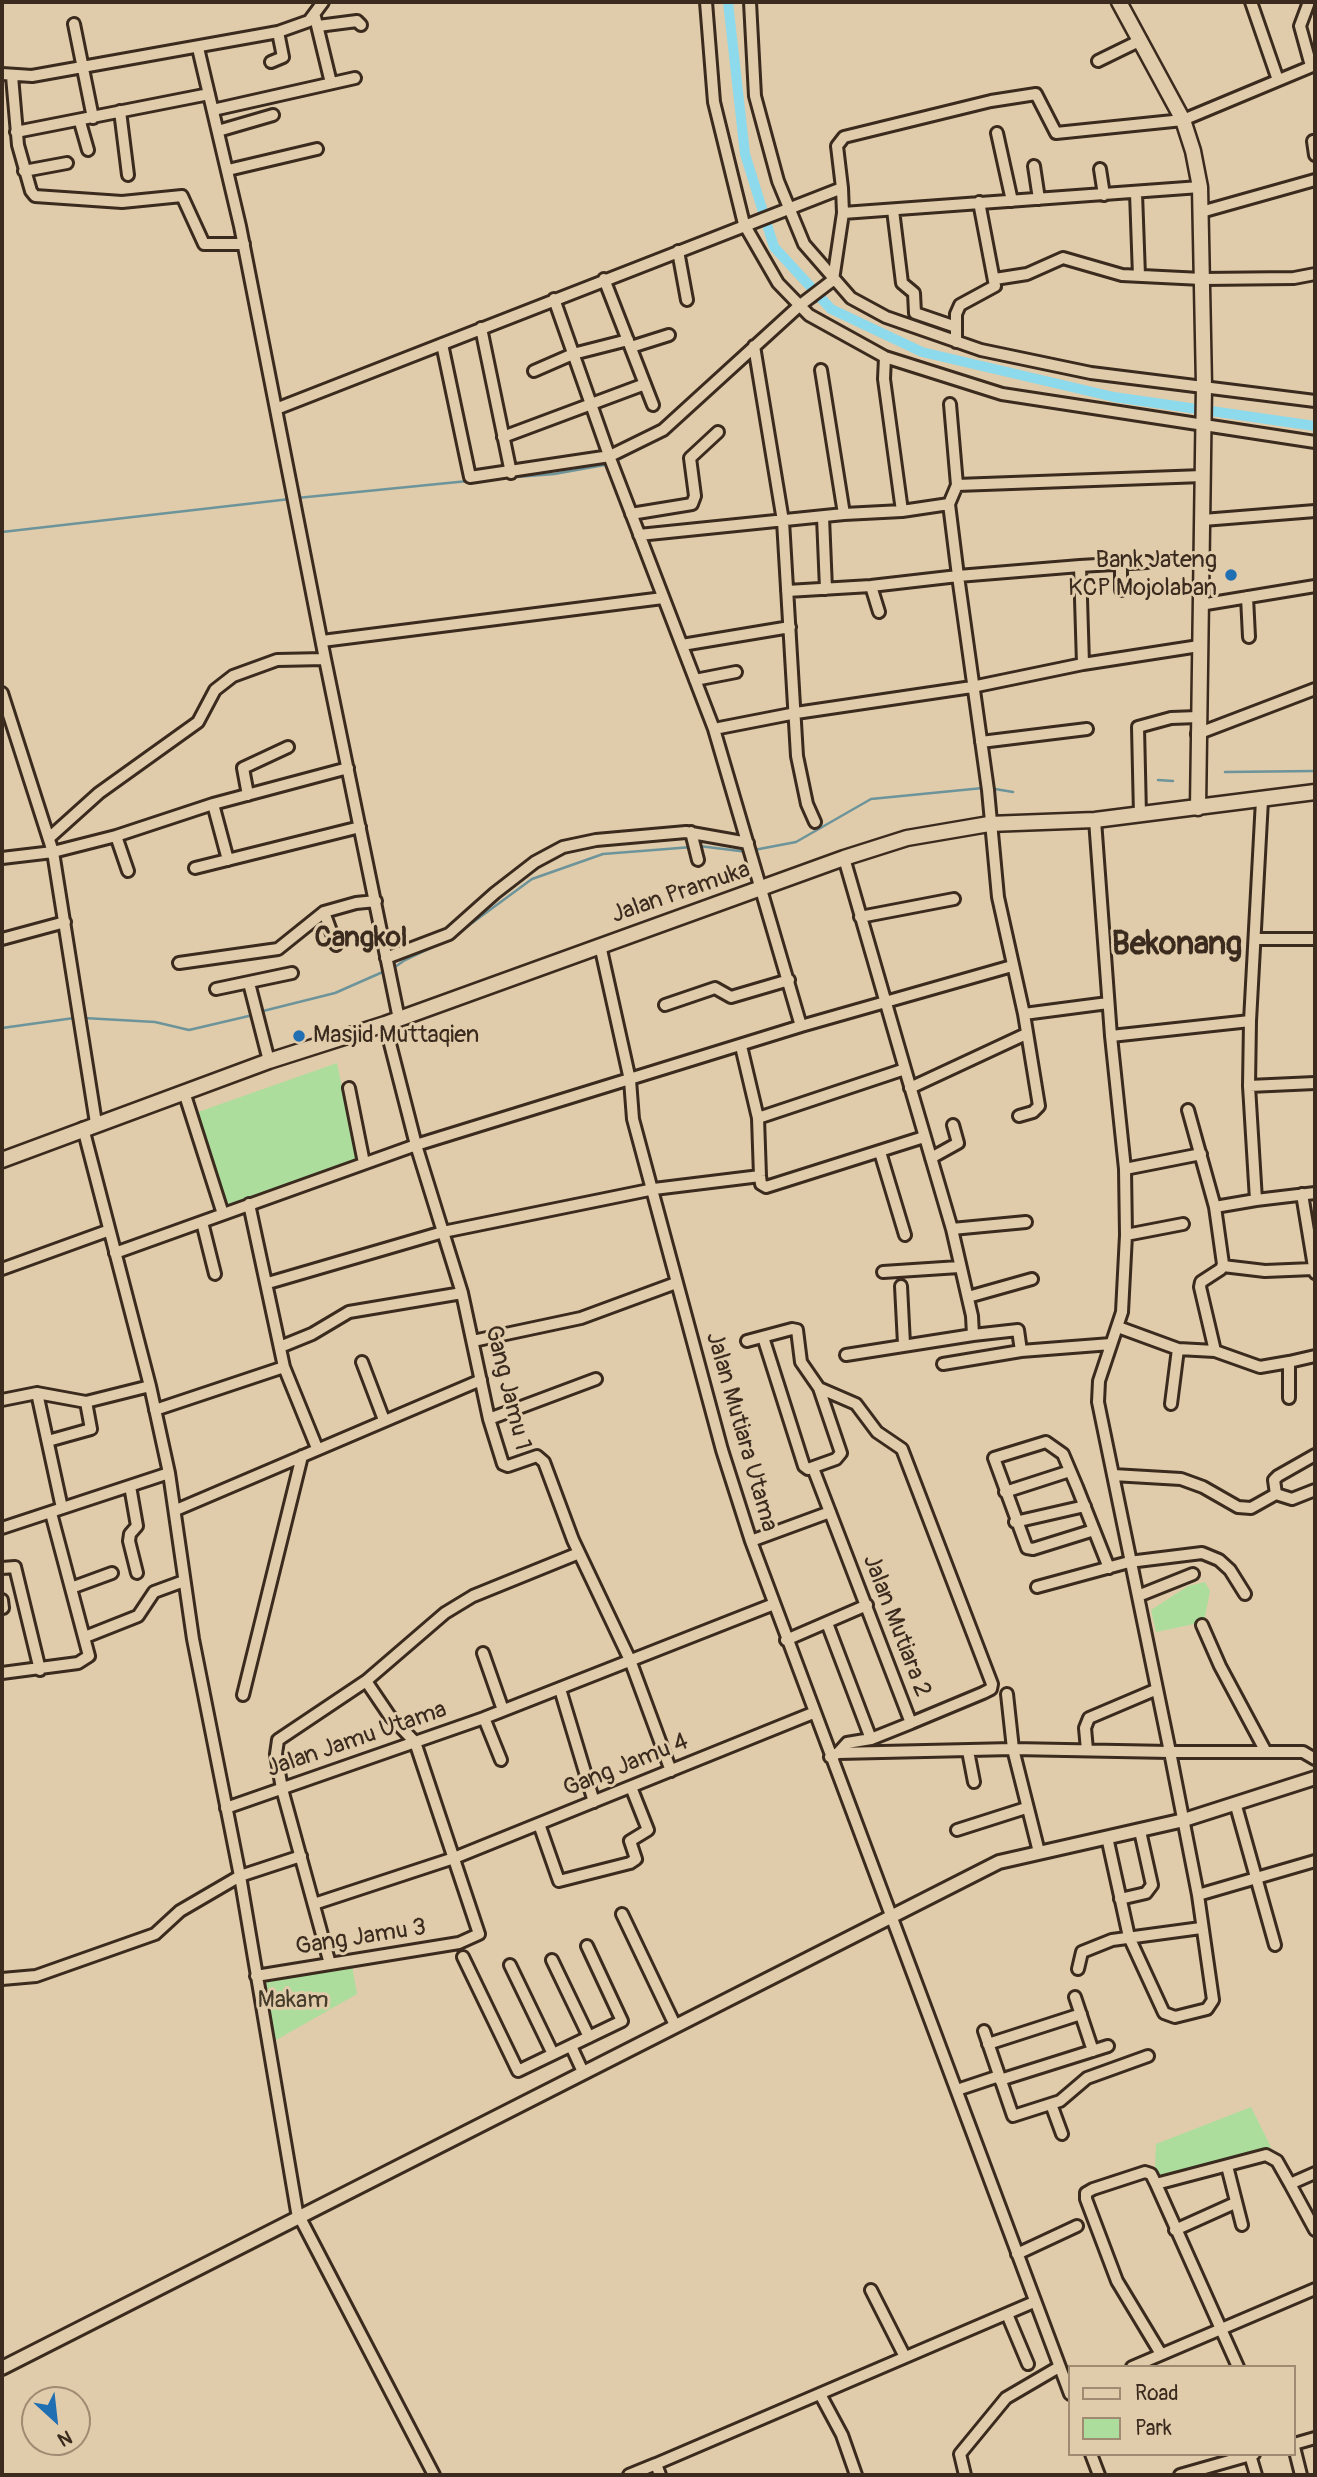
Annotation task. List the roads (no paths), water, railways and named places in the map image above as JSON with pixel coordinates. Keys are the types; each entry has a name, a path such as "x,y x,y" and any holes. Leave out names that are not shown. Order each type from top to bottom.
{"main road":[{"path":"1119,2 1183,120 1193,150 1200,187 1204,420 1197,734 1198,808"},
{"name":"Jalan Pramuka","path":"2,1160 269,1061 385,1024 844,858 907,838 989,824 1096,820 1315,792"}],"street":[{"path":"323,2 317,22 331,83"},
{"path":"706,2 714,102 746,223 778,283 809,315 885,356 1002,394 1204,420 1315,442"},
{"path":"750,2 755,96 785,208 804,244 832,281 851,298 886,317 981,350 1091,373 1315,401"},
{"path":"1251,2 1278,80"},
{"path":"442,344 470,477 611,462 663,429 754,346 832,281 843,213 837,146 844,137 991,101 1038,95 1056,133 1183,120 1313,66 1300,26 1309,2"},
{"path":"244,243 204,244 182,197 122,202 41,198 31,191 24,171 7,75 32,76 84,68 198,48 317,22 357,21 362,25"},
{"path":"74,24 93,118"},
{"path":"271,62 284,57 278,32"},
{"path":"1098,61 1141,40"},
{"path":"198,48 244,243 399,1019"},
{"path":"213,110 355,78"},
{"path":"16,132 80,122 120,111 209,94"},
{"path":"120,111 128,175"},
{"path":"218,131 273,115"},
{"path":"80,122 88,150"},
{"path":"998,133 1012,201"},
{"path":"1312,141 1315,155"},
{"path":"228,170 317,149"},
{"path":"24,171 67,163"},
{"path":"1034,166 1039,200"},
{"path":"1100,169 1104,195"},
{"path":"1201,212 1315,180"},
{"path":"843,213 1200,187"},
{"path":"276,409 746,223 842,188"},
{"path":"1136,193 1139,276"},
{"path":"956,342 960,305 993,290 995,279 979,202"},
{"path":"893,210 902,283 914,293 915,313 956,327"},
{"path":"678,251 687,300"},
{"path":"995,279 1027,274 1063,258 1104,272 1139,276 1202,279 1294,278 1315,274"},
{"path":"604,279 653,405"},
{"path":"554,299 611,462 714,729 801,1026"},
{"path":"481,328 510,473"},
{"path":"534,371 573,355 669,335"},
{"path":"754,346 783,521 799,767 807,804 815,822"},
{"path":"885,356 884,379 902,512"},
{"path":"821,370 844,514"},
{"path":"503,437 645,384"},
{"path":"950,404 957,485 949,504 987,784 998,897 1024,1014 1039,1106 1033,1112 1019,1116"},
{"path":"631,514 692,504 695,496 690,457 718,432"},
{"path":"957,485 1203,476"},
{"path":"639,535 844,514 902,512 949,504"},
{"path":"1203,520 1315,511"},
{"path":"823,517 826,589"},
{"path":"787,591 1147,562"},
{"path":"1121,563 1121,590"},
{"path":"1080,566 1083,664"},
{"path":"871,586 879,612"},
{"path":"1200,605 1315,586"},
{"path":"1247,597 1249,636"},
{"path":"322,641 663,598"},
{"path":"682,645 790,627"},
{"path":"714,729 796,713 972,687 1083,664 1199,646"},
{"path":"49,838 99,793 198,722 215,690 233,677 276,660 325,659"},
{"path":"695,680 736,672"},
{"path":"1197,734 1315,689"},
{"path":"2,693 53,852 81,1023 89,1126 107,1231 150,1386 169,1473 184,1581 240,1876 297,2212 302,2216 434,2475"},
{"path":"1140,815 1137,728 1160,720 1198,717"},
{"path":"981,742 1087,729"},
{"path":"248,795 242,770 288,747"},
{"path":"2,858 53,852 116,836 213,804 348,768"},
{"path":"1256,1200 1249,1086 1262,800"},
{"path":"213,804 228,860"},
{"path":"1096,820 1108,1003 1125,1169 1126,1235 1122,1312 1099,1381 1098,1402 1184,1820 1198,1895 1212,2006 1175,2017 1164,2013 1129,1937 1107,1837"},
{"path":"195,868 360,827"},
{"path":"388,967 449,934 535,862 563,847 628,836 691,832 749,848"},
{"path":"691,832 698,860"},
{"path":"116,836 128,871"},
{"path":"844,858 884,1003 952,1229 968,1297 973,1335"},
{"path":"860,917 954,899"},
{"path":"179,963 278,949 324,912 356,903 376,901"},
{"path":"324,912 336,946"},
{"path":"2,939 65,922"},
{"path":"1255,939 1315,939"},
{"name":"Jalan Mutiara Utama","path":"600,945 631,1080 634,1119 676,1283 751,1541 813,1713 834,1755 891,1916 1068,2389"},
{"path":"115,1253 416,1145 801,1026 1012,966"},
{"path":"216,989 292,973"},
{"path":"665,1005 715,988 731,997 789,980"},
{"path":"249,983 269,1061"},
{"path":"1024,1014 1108,1003"},
{"path":"1111,1036 1250,1021"},
{"name":"Gang Jamu 1","path":"385,1024 416,1145 462,1293 489,1419 505,1466 537,1456 544,1462 579,1553 630,1660 671,1771"},
{"path":"910,1088 1026,1034"},
{"path":"741,1046 758,1118 761,1184 774,1186 924,1137"},
{"path":"758,1118 905,1069"},
{"path":"1249,1086 1315,1083"},
{"path":"349,1088 364,1163"},
{"path":"184,1092 223,1214"},
{"path":"1188,1110 1215,1207 1223,1266"},
{"path":"931,1158 958,1143 953,1125"},
{"path":"880,1152 905,1234"},
{"path":"1125,1169 1201,1154"},
{"path":"268,1283 443,1232 654,1189 760,1177"},
{"path":"1215,1207 1315,1193"},
{"path":"1214,1351 1201,1282 1223,1266 1265,1271 1314,1271 1302,1194"},
{"path":"249,1204 284,1367 317,1448"},
{"path":"202,1222 215,1274"},
{"path":"952,1229 1026,1222"},
{"path":"1126,1235 1183,1224"},
{"path":"2,1269 107,1231"},
{"path":"883,1272 959,1267"},
{"path":"968,1297 1032,1279"},
{"path":"473,1340 580,1318 676,1283"},
{"path":"901,1286 904,1344"},
{"path":"280,1347 312,1334 349,1312 462,1293"},
{"path":"1118,1327 1178,1349 1214,1351 1260,1367 1315,1356"},
{"path":"747,1341 797,1330 801,1362 819,1388 841,1453 836,1459 813,1468"},
{"path":"846,1355 904,1344 1018,1330 1021,1351"},
{"name":"Jalan Mutiara 2","path":"763,1337 804,1466 813,1468 911,1723 872,1739 847,1744 834,1755"},
{"path":"943,1364 1021,1351 1111,1344"},
{"path":"1171,1404 1178,1349"},
{"path":"362,1362 384,1420"},
{"path":"1289,1362 1289,1398"},
{"path":"155,1410 284,1367"},
{"path":"489,1419 596,1379"},
{"path":"176,1510 481,1380"},
{"path":"2,1399 37,1393 86,1402 150,1386"},
{"path":"819,1388 856,1404 877,1432 902,1449 992,1684 991,1689 983,1693 911,1723"},
{"path":"37,1393 62,1508"},
{"path":"48,1441 90,1429 86,1402"},
{"path":"1094,1530 1033,1549 1027,1548 1022,1542 993,1461 997,1456 1046,1443 1063,1454 1110,1568"},
{"path":"1276,1494 1274,1480 1315,1455"},
{"path":"243,1695 302,1456"},
{"path":"1004,1492 1070,1471"},
{"path":"2,1528 169,1473"},
{"path":"1113,1475 1181,1479 1203,1487 1237,1507 1251,1508 1276,1494 1292,1499 1315,1490"},
{"path":"130,1486 136,1526 129,1541 137,1573"},
{"path":"1015,1522 1085,1506"},
{"path":"751,1541 831,1512"},
{"path":"2,1672 40,1670 85,1661 89,1656 51,1513"},
{"path":"330,1964 282,1789 276,1754 278,1740 366,1681 445,1614 473,1596 579,1553"},
{"path":"1037,1587 1129,1562 1202,1553 1219,1560 1230,1570 1245,1594"},
{"path":"2,1569 15,1567 40,1670"},
{"path":"71,1588 112,1573"},
{"path":"1138,1596 1193,1574"},
{"path":"85,1637 138,1616 153,1592 184,1581"},
{"name":"Jalan Jamu Utama","path":"226,1808 484,1718 774,1604"},
{"path":"786,1640 867,1605"},
{"path":"827,1623 872,1739"},
{"path":"1202,1625 1265,1752"},
{"path":"483,1653 503,1710"},
{"path":"366,1681 389,1715 415,1742 454,1858"},
{"path":"560,1689 594,1801"},
{"path":"1087,1751 1085,1728 1089,1718 1156,1690"},
{"path":"1007,1694 1013,1749 1039,1852"},
{"name":"Gang Jamu 4","path":"314,1904 454,1858 813,1713"},
{"path":"484,1718 501,1760"},
{"path":"834,1755 1013,1749 1314,1755"},
{"path":"968,1751 974,1782"},
{"path":"2,2368 999,1862 1184,1820 1315,1778"},
{"path":"538,1824 559,1881 633,1862 636,1858 630,1842 648,1830 631,1787"},
{"path":"1236,1805 1275,1945"},
{"path":"957,1830 1026,1808"},
{"path":"1120,1899 1146,1893 1152,1885 1140,1831"},
{"path":"2,1979 37,1976 155,1934 180,1910 240,1876 301,1856"},
{"name":"Gang Jamu 3","path":"256,1976 472,1940 479,1934 478,1926 454,1858"},
{"path":"1198,1895 1315,1861"},
{"path":"622,1914 675,2025"},
{"path":"1078,1969 1082,1952 1112,1940 1201,1928"},
{"path":"463,1957 518,2071 622,2021 587,1946"},
{"path":"552,1960 589,2037"},
{"path":"510,1965 553,2054"},
{"path":"1075,1997 1093,2050"},
{"path":"988,2044 1081,2014"},
{"path":"984,2031 1013,2116 1066,2097 1087,2078 1148,2056"},
{"path":"571,2046 583,2072"},
{"path":"957,2091 1108,2046"},
{"path":"1051,2104 1062,2134"},
{"path":"1156,2184 1266,2155 1273,2157 1315,2230"},
{"path":"1227,2166 1242,2225"},
{"path":"1161,2354 1106,2259 1086,2199 1086,2193 1093,2189 1145,2172 1151,2174 1156,2184 1237,2365"},
{"path":"1290,2184 1315,2173"},
{"path":"1175,2230 1235,2203"},
{"path":"1017,2253 1077,2226"},
{"path":"1136,2365 1315,2289"},
{"path":"871,2290 905,2357"},
{"path":"628,2475 658,2470 820,2393 1034,2302"},
{"path":"1007,2314 1028,2364"},
{"path":"965,2475 960,2454 1006,2398 1059,2367"},
{"path":"820,2393 842,2435 856,2475"},
{"path":"1296,2444 1315,2438"},
{"path":"1296,2454 1301,2475"},
{"path":"1092,2456 1099,2475"},
{"path":"1187,2474 1249,2456"},
{"path":"1252,2456 1256,2475"}],"waterway":[{"path":"728,2 745,154 774,247 831,309 922,352 1114,397 1315,426"},
{"path":"808,306 822,299"},
{"path":"668,432 697,406"},
{"path":"616,461 663,436"},
{"path":"492,479 554,474 610,464"},
{"path":"297,498 468,481"},
{"path":"2,532 290,499"},
{"path":"1225,772 1315,771"},
{"path":"1158,780 1173,781"},
{"path":"754,850 796,842 871,799 983,788"},
{"path":"989,788 1013,792"},
{"path":"699,846 748,852"},
{"path":"453,937 532,879 603,854 692,847"},
{"path":"392,969 447,940"},
{"path":"259,1012 335,993 385,971"},
{"path":"84,1018 155,1022 189,1030 253,1015"},
{"path":"2,1028 74,1018"}],"place":[{"name":"Bank Jateng KCP Mojolaban","path":"1231,575"},
{"name":"Masjid Muttaqien","path":"299,1036"}],"district":[{"name":"Cangkol","path":"361,939"},
{"name":"Bekonang","path":"1177,946"}],"park label":[{"name":"Makam","path":"293,2001"}]}
